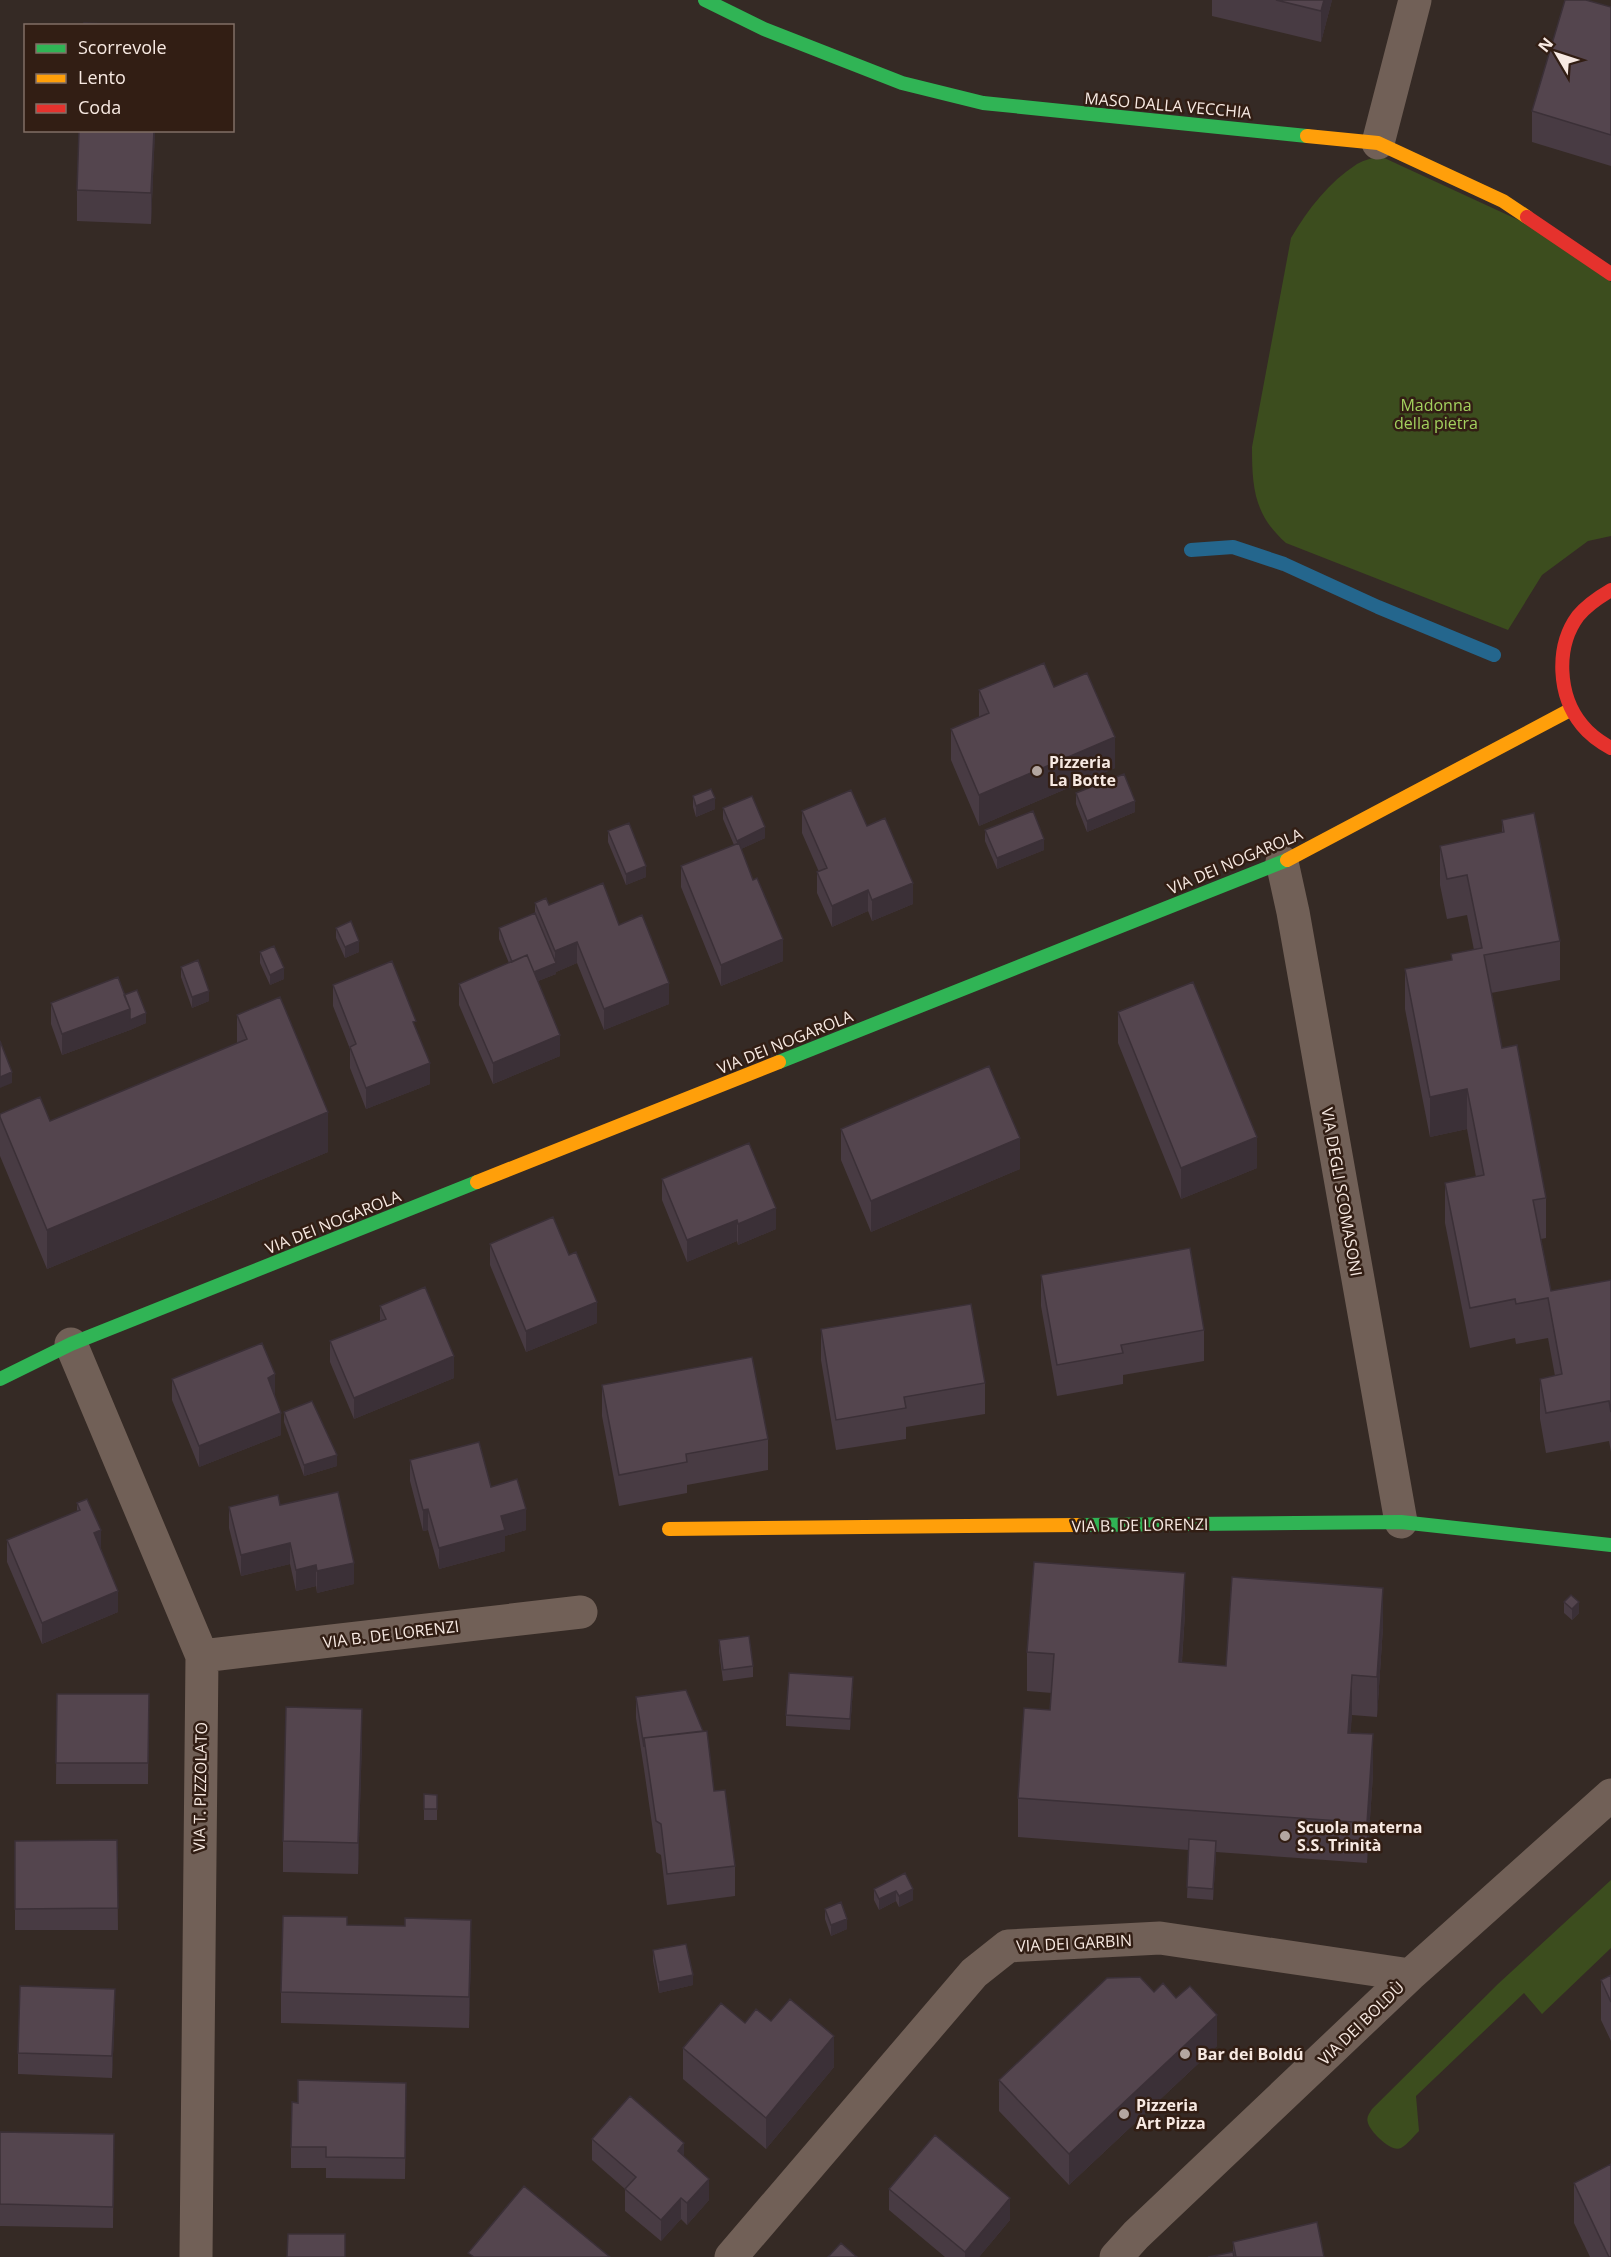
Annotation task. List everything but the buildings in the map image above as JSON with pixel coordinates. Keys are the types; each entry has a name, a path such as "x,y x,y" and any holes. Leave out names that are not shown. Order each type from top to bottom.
{"street":[{"name":"MASO DALLA VECCHIA","path":"705,0 764,29 902,83 983,103 1378,143 1503,201 1611,274"},
{"path":"1378,143 1415,0"},
{"path":"1611,590 1593,600 1574,622 1562,650 1561,681 1570,710 1586,731 1611,748"},
{"name":"VIA DEI NOGAROLA","path":"0,1379 71,1344 1282,862 1570,710"},
{"name":"VIA DEGLI SCOMASONI","path":"1282,862 1293,912 1401,1522"},
{"name":"VIA T. PIZZOLATO","path":"71,1344 202,1656 196,2257"},
{"name":"VIA B. DE LORENZI","path":"669,1529 1401,1522 1611,1545"},
{"name":"VIA B. DE LORENZI","path":"202,1656 581,1611"},
{"name":"VIA DEI BOLDÙ","path":"1116,2257 1136,2235 1410,1975 1611,1795"},
{"name":"VIA DEI GARBIN","path":"731,2257 974,1973 1008,1946 1160,1938 1410,1975"}],"green space":[{"name":"Madonna della pietra","path":"1380,156 1525,223 1611,282 1611,536 1588,541 1542,575 1508,630 1286,543 1267,522 1257,500 1254,488 1252,447 1291,238 1312,207 1337,179 1357,164"},
{"path":"1611,1880 1611,1948 1542,2014 1524,1993 1416,2096 1419,2131 1403,2147 1397,2149 1382,2140 1368,2123 1372,2109 1499,1983"}],"waterway":[{"path":"1191,550 1233,547 1284,564 1378,607 1494,655"}],"traffic: fast":[{"path":"705,0 764,29 902,83 983,103 1307,136"},
{"path":"779,1062 1287,860"},
{"path":"0,1379 71,1344 477,1182"},
{"path":"1079,1525 1401,1522 1611,1545"}],"traffic: slow":[{"path":"1307,136 1378,143 1503,201 1527,217"},
{"path":"1287,860 1570,710"},
{"path":"477,1182 779,1062"},
{"path":"669,1529 1079,1525"}],"traffic: jam":[{"path":"1527,217 1611,274"},
{"path":"1611,590 1593,601 1578,616 1566,642 1562,671 1564,686 1574,713 1588,732 1611,748"}],"place":[{"name":"Pizzeria La Botte","path":"1037,771"},
{"name":"Scuola materna S.S. Trinità","path":"1285,1836"},
{"name":"Bar dei Boldú","path":"1185,2054"},
{"name":"Pizzeria Art Pizza","path":"1124,2114"}]}
